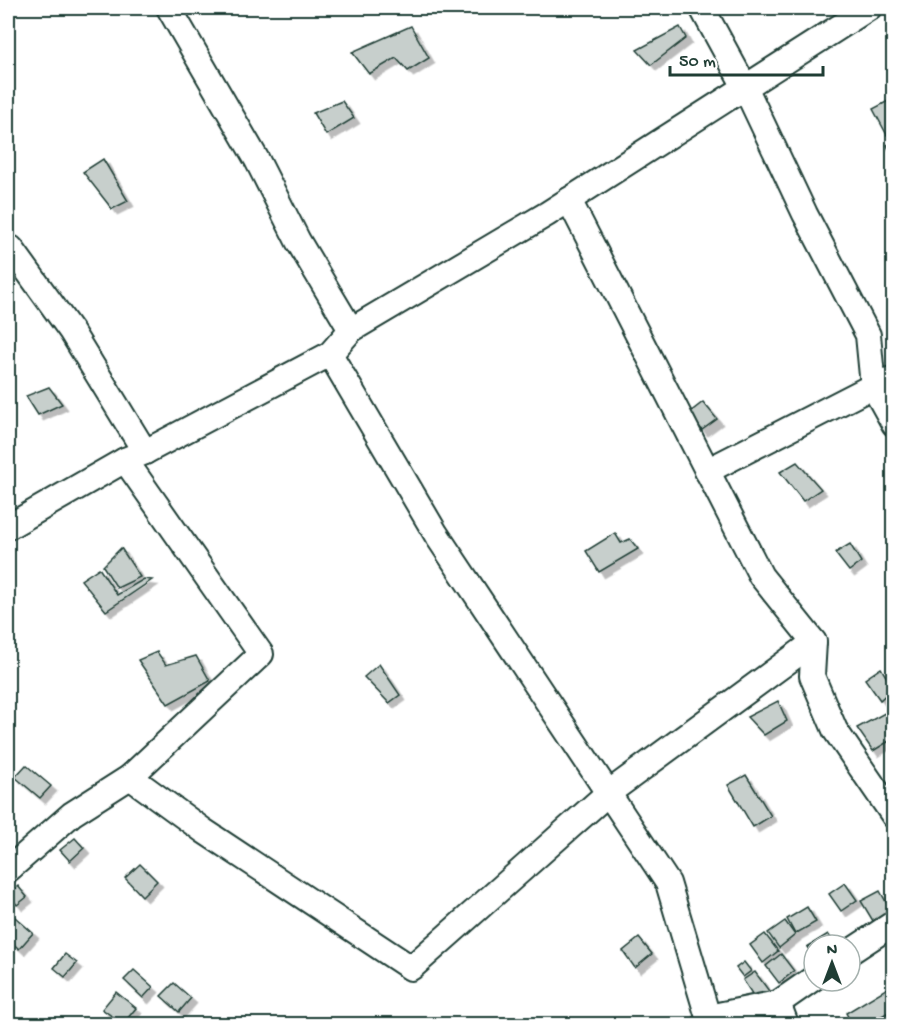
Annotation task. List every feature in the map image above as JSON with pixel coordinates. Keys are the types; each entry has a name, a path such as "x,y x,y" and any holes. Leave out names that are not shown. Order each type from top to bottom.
{"street":[{"path":"169,8 257,160 298,241 351,330"},
{"path":"702,8 745,87 805,214 868,335 894,424"},
{"path":"8,527 135,456 330,354 351,330 569,200 869,8"},
{"path":"569,200 761,576 813,642 812,676 835,730 894,816"},
{"path":"8,249 11,248 71,331 135,456 261,654 130,777 72,814 8,870"},
{"path":"330,354 436,534 668,883 707,1021 782,1014 802,992"},
{"path":"707,471 883,382"},
{"path":"130,777 204,831 411,968 607,794 813,642"},
{"path":"862,944 894,923"}],"building":[{"path":"411,26 429,58 408,71 396,58 369,74 352,52"},
{"path":"680,27 686,38 651,65 637,50"},
{"path":"890,100 894,109 894,131 887,135 873,109"},
{"path":"342,101 354,118 326,135 313,113"},
{"path":"894,141 894,160 887,145"},
{"path":"103,159 128,201 112,209 83,172"},
{"path":"49,387 62,404 38,415 26,396"},
{"path":"703,402 717,419 702,430 689,413"},
{"path":"797,462 821,489 803,501 780,472"},
{"path":"615,533 621,543 630,539 638,549 599,572 586,551"},
{"path":"850,544 861,562 849,571 835,553"},
{"path":"121,548 140,577 117,588 103,566"},
{"path":"99,568 117,595 144,579 152,580 106,611 81,580"},
{"path":"157,652 166,665 196,656 210,681 168,704 138,660"},
{"path":"379,664 400,695 389,703 364,677"},
{"path":"881,668 893,688 880,700 865,679"},
{"path":"778,701 787,721 764,735 747,717"},
{"path":"894,708 894,738 873,751 857,728"},
{"path":"26,765 51,786 40,798 15,777"},
{"path":"746,775 771,816 753,827 728,785"},
{"path":"75,838 84,848 70,861 60,850"},
{"path":"140,864 157,881 142,896 125,878"},
{"path":"845,883 857,900 841,911 829,894"},
{"path":"18,886 27,897 17,905 8,894"},
{"path":"880,891 891,911 873,921 861,901"},
{"path":"807,907 816,922 795,934 787,919"},
{"path":"15,917 33,933 19,949 8,939 8,926"},
{"path":"785,921 795,935 779,948 768,933"},
{"path":"765,934 778,951 763,963 750,945"},
{"path":"639,938 652,954 635,968 623,951"},
{"path":"65,954 77,963 65,977 54,968"},
{"path":"781,954 794,971 779,983 766,966"},
{"path":"744,962 751,971 743,977 736,968"},
{"path":"134,970 153,987 143,998 124,980"},
{"path":"755,972 769,991 756,1000 743,980"},
{"path":"174,983 191,998 179,1012 161,996"},
{"path":"894,984 894,1009 871,1022 872,1024 852,1024 846,1013"},
{"path":"116,992 136,1008 123,1024 102,1009"}]}
